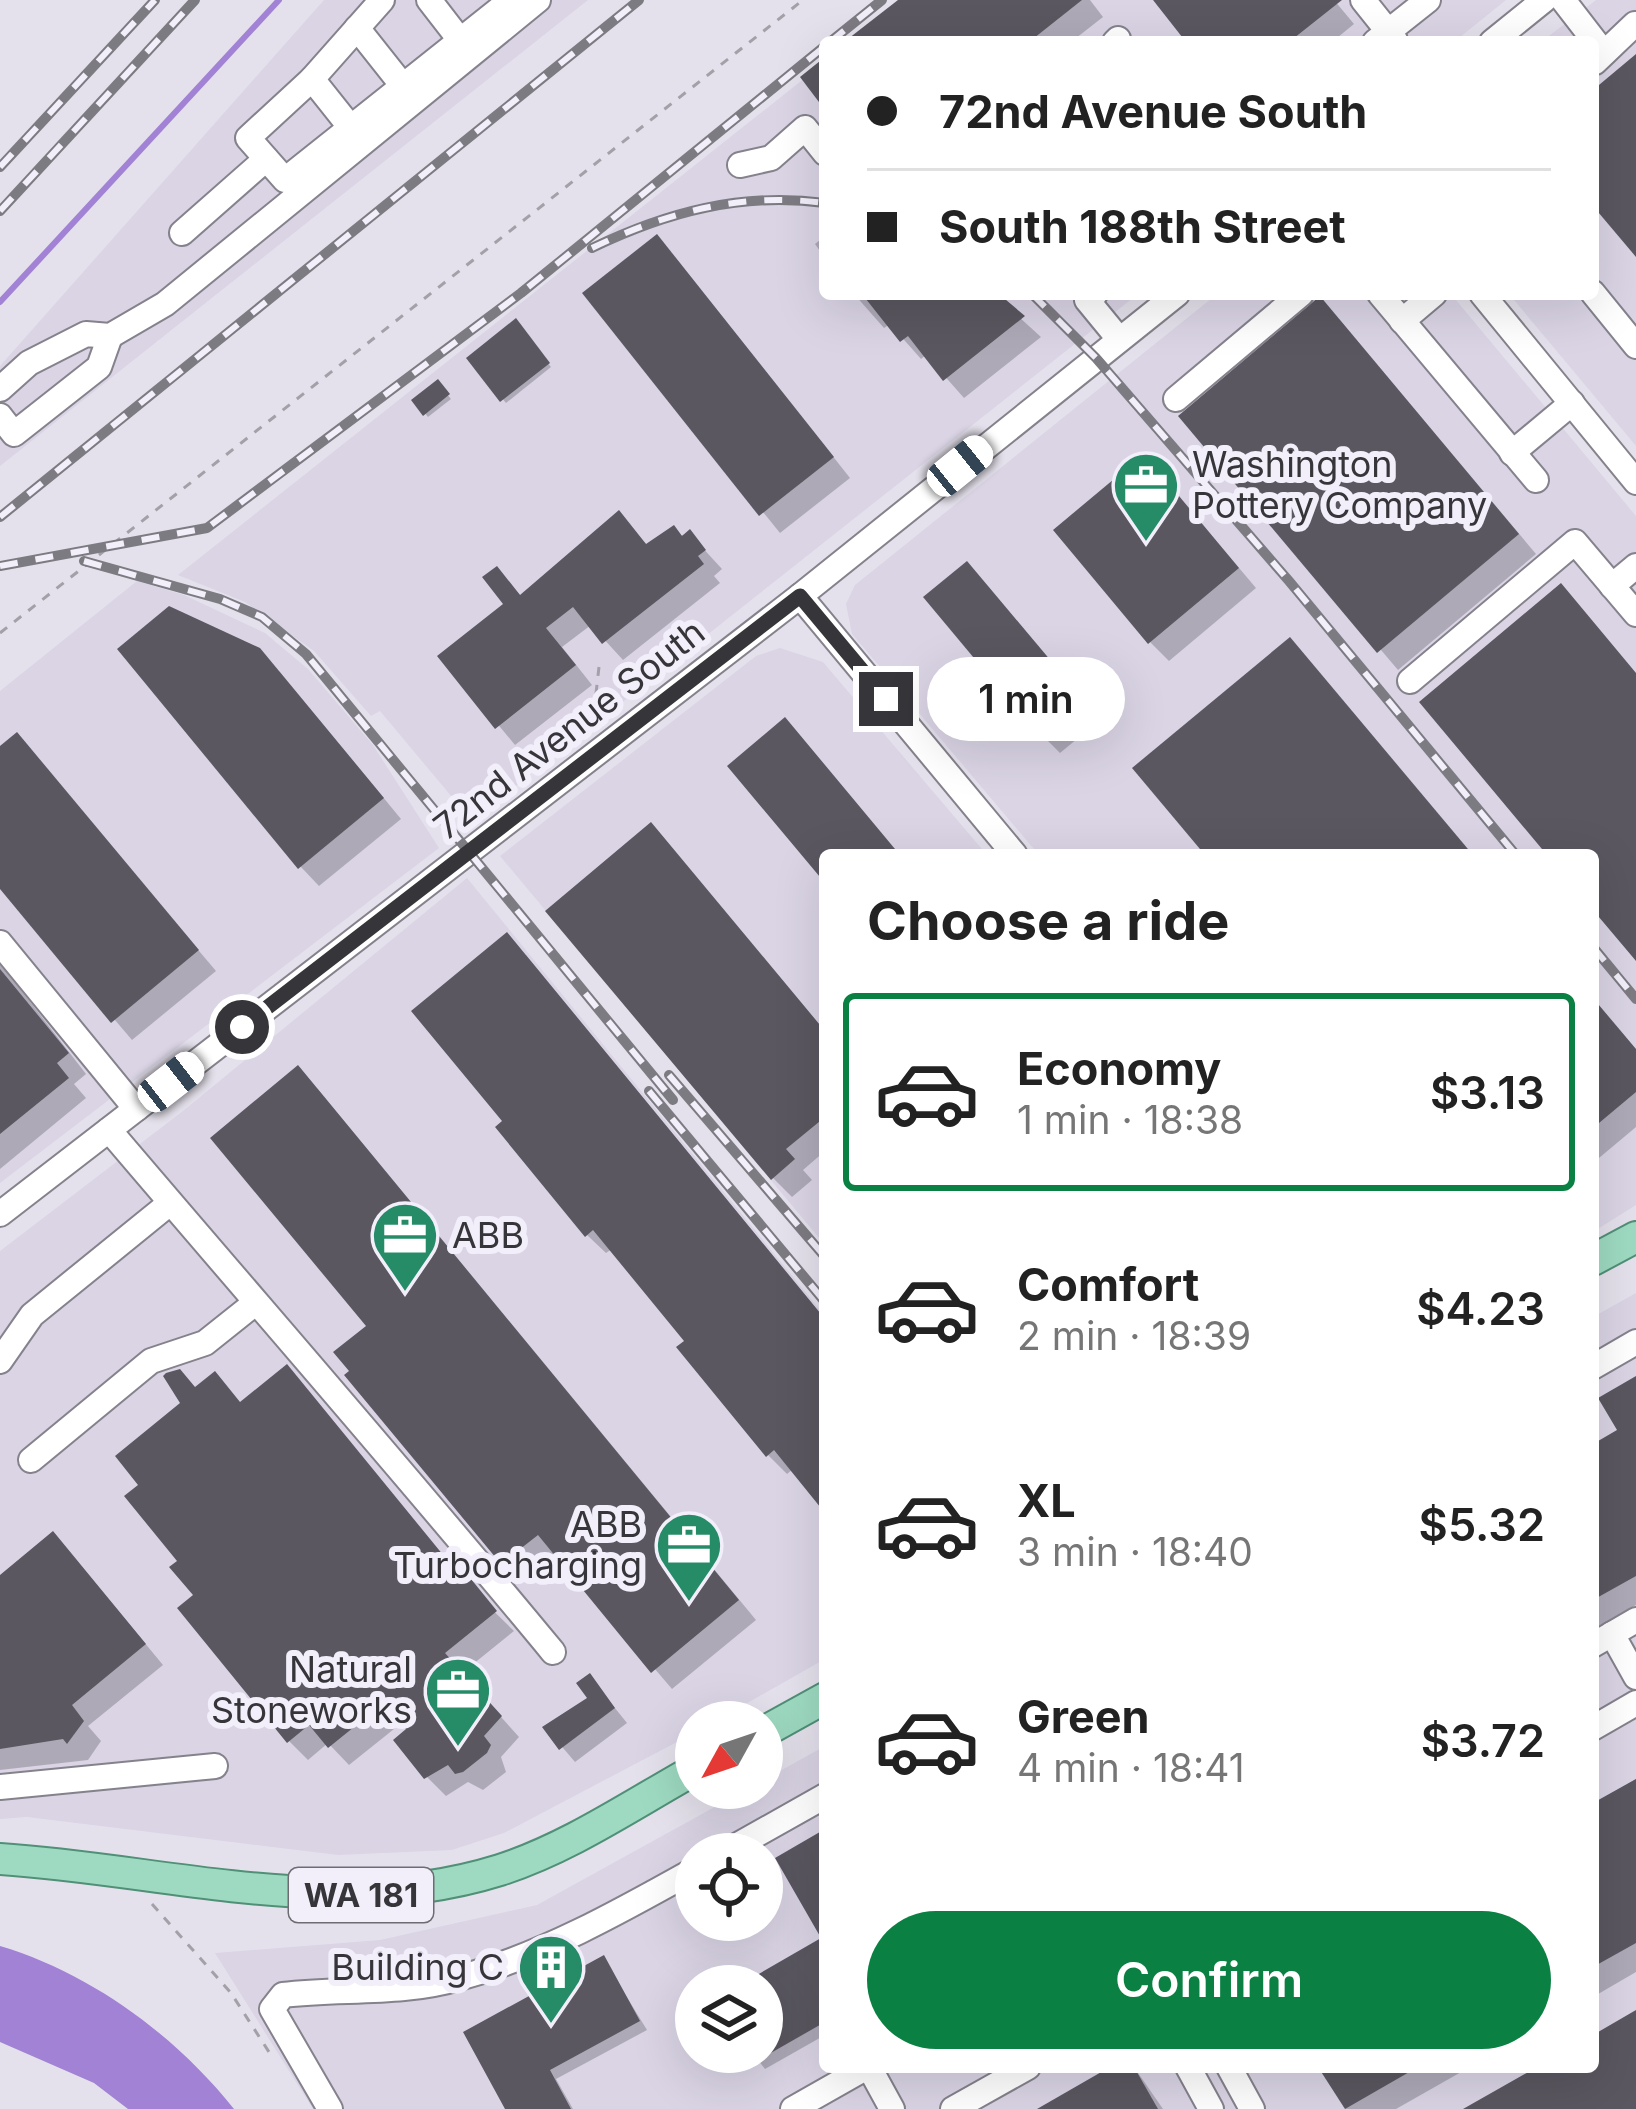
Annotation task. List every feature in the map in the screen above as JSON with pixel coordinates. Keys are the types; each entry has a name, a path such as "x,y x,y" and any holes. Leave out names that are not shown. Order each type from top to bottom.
{"main road":[{"path":"1599,1257 1636,1237"},
{"path":"783,1721 819,1701"},
{"name":"WA 181","path":"0,1859 302,1895 381,1895 505,1868 675,1780"}],"street":[{"path":"382,0 312,79 248,138 285,180 382,124 538,0"},
{"path":"429,0 460,40"},
{"path":"0,389 29,363 86,334 110,336 165,304 362,132 403,86 511,0"},
{"path":"312,79 362,132 391,134 559,0"},
{"path":"1363,0 1385,36"},
{"path":"1388,36 1428,0"},
{"path":"1499,36 1544,0"},
{"path":"1563,0 1585,36"},
{"path":"1599,58 1635,24"},
{"path":"357,28 403,86"},
{"path":"740,164 771,158 806,128 819,144"},
{"path":"182,232 266,159"},
{"path":"1090,300 1119,339"},
{"name":"72nd Avenue South","path":"0,1214 800,596 1169,300"},
{"path":"1175,399 1294,300"},
{"path":"1385,300 1535,481"},
{"path":"1402,321 1428,300"},
{"path":"1599,300 1636,346"},
{"path":"1490,303 1634,475"},
{"path":"0,416 14,434 99,367 110,336"},
{"path":"1512,453 1572,404"},
{"path":"1410,681 1575,542 1636,614"},
{"path":"1612,586 1636,566"},
{"path":"800,596 1010,849"},
{"path":"0,943 136,1109"},
{"path":"109,1130 254,1304 302,1349 553,1652"},
{"path":"0,1361 32,1315 170,1203"},
{"path":"31,1460 151,1360 205,1343 254,1304"},
{"path":"1599,1364 1636,1342"},
{"path":"1636,1620 1602,1640 1636,1677"},
{"path":"1599,1725 1636,1703"},
{"path":"0,1787 215,1766"},
{"path":"759,1833 819,1799"},
{"path":"330,2109 278,2021 274,2000 283,1995 406,1988 458,1979 611,1916 675,1881"},
{"path":"793,2109 857,2073"},
{"path":"871,2073 892,2109"},
{"path":"953,2109 1017,2073"},
{"path":"1191,2073 1211,2109"},
{"path":"1231,2073 1252,2109"}],"path":[{"path":"0,633 803,0"},
{"path":"599,667 596,702 622,734"},
{"path":"154,1905 231,1994 276,2063"}],"shaded area":[{"path":"324,0 588,0 0,466 0,366"},
{"path":"903,0 1506,0 1461,36 858,36"},
{"path":"1596,0 1636,0 1636,446 1514,300 1599,300 1599,36 1549,36"},
{"path":"819,67 819,300 1130,300 472,821 380,711 371,716 314,651 245,602 178,575"},
{"path":"1210,300 1456,300 1636,516 1636,1205 1599,1228 1599,849 1034,849 852,634 846,604 855,585"},
{"path":"137,581 184,595 265,633 308,669 373,745 439,848 0,1183 0,691"},
{"path":"780,648 823,662 982,849 819,849 819,1238 500,856 756,656"},
{"path":"467,878 819,1309 819,1662 751,1701 675,1701 675,1743 504,1833 452,1850 338,1855 27,1817 0,1819 0,1251 183,1111"},
{"path":"1636,1293 1636,2109 313,2109 215,1953 380,1940 537,1905 711,1809 783,1809 783,1769 819,1749 819,2073 1599,2073 1599,1314"},
{"path":"0,1946 67,1973 129,2010 186,2057 234,2109 128,2109 94,2083 0,2042"}],"building":[{"path":"898,0 1082,0 1037,36 852,36"},
{"path":"1153,0 1342,0 1297,36 1181,36"},
{"path":"1636,54 1636,257 1599,213 1599,85"},
{"path":"819,62 819,102 800,77"},
{"path":"657,234 834,457 759,516 582,293"},
{"path":"867,300 1006,300 1025,316 943,381 908,336 900,342"},
{"path":"1315,300 1323,300 1519,534 1377,653 1178,416"},
{"path":"516,318 550,363 500,402 466,358"},
{"path":"438,379 450,394 423,416 411,400"},
{"path":"1144,454 1239,568 1148,644 1053,530"},
{"path":"619,510 646,544 674,525 682,536 690,529 706,550 698,556 704,564 602,644 573,607 546,628 576,665 495,729 437,656 503,604 482,577 497,566 520,595"},
{"path":"967,561 1083,699 1039,736 923,597"},
{"path":"1561,583 1636,673 1636,961 1599,917 1599,849 1542,849 1419,702"},
{"path":"169,606 260,648 384,798 298,869 117,649"},
{"path":"1290,637 1468,849 1200,849 1132,768"},
{"path":"785,717 895,849 819,849 819,876 727,766"},
{"path":"17,732 199,950 111,1023 0,889 0,746"},
{"path":"651,822 819,1024 819,1122 786,1149 795,1159 771,1180 545,911"},
{"path":"507,932 819,1312 819,1506 774,1450 766,1457 676,1347 684,1341 593,1230 585,1237 495,1127 502,1121 411,1011"},
{"path":"0,969 69,1053 57,1063 69,1078 0,1134"},
{"path":"1599,1005 1636,1049 1636,1092 1599,1123"},
{"path":"298,1065 739,1600 651,1673 538,1535 501,1564 344,1375 349,1371 333,1352 366,1326 210,1138"},
{"path":"287,1364 466,1583 471,1579 497,1611 445,1653 502,1716 484,1736 491,1745 487,1753 463,1772 455,1774 448,1765 424,1779 393,1740 406,1729 385,1702 328,1748 309,1725 287,1743 177,1608 193,1595 169,1567 177,1561 124,1496 138,1485 115,1456 180,1403 163,1376 166,1373 180,1369 195,1387 215,1371 240,1402"},
{"path":"1636,1376 1636,1576 1599,1597 1599,1440 1617,1430 1599,1397"},
{"path":"53,1531 146,1644 72,1705 84,1721 67,1744 63,1739 0,1749 0,1575"},
{"path":"590,1673 615,1708 559,1750 542,1727 587,1698 576,1683"},
{"path":"1636,1779 1636,1943 1599,1964 1599,1800"},
{"path":"819,1832 819,1935 783,1872 783,1853"},
{"path":"819,1939 819,2025 783,2046 783,1965 774,1965"},
{"name":"Building C","path":"604,1955 640,2021 550,2070 571,2109 505,2109 463,2032"},
{"path":"1636,2010 1636,2109 1463,2109 1526,2073 1599,2073 1599,2032"},
{"path":"1100,2073 1137,2073 1158,2109 1037,2109"},
{"path":"1322,2073 1408,2073 1345,2109"}],"waterway":[{"path":"0,302 279,0"}],"railway":[{"path":"0,167 155,0"},
{"path":"0,211 195,0"},
{"path":"0,517 639,0"},
{"path":"837,36 882,0"},
{"path":"0,566 207,528 521,293 819,51"},
{"path":"592,248 648,224 705,208 764,200 819,202"},
{"path":"1038,300 1096,358 1289,581 1511,849"},
{"path":"84,561 220,599 262,617 306,654 673,1100"},
{"path":"1599,954 1636,999"},
{"path":"669,1075 819,1250"},
{"path":"649,1091 819,1295"}],"place":[{"name":"Washington Pottery Company","path":"1146,544"},
{"name":"ABB","path":"405,1294"},
{"name":"ABB Turbocharging","path":"689,1604"},
{"name":"Natural Stoneworks","path":"458,1749"},
{"name":"Building C","path":"551,2026"}],"route":[{"path":"242,1027 800,596 886,699"}]}
